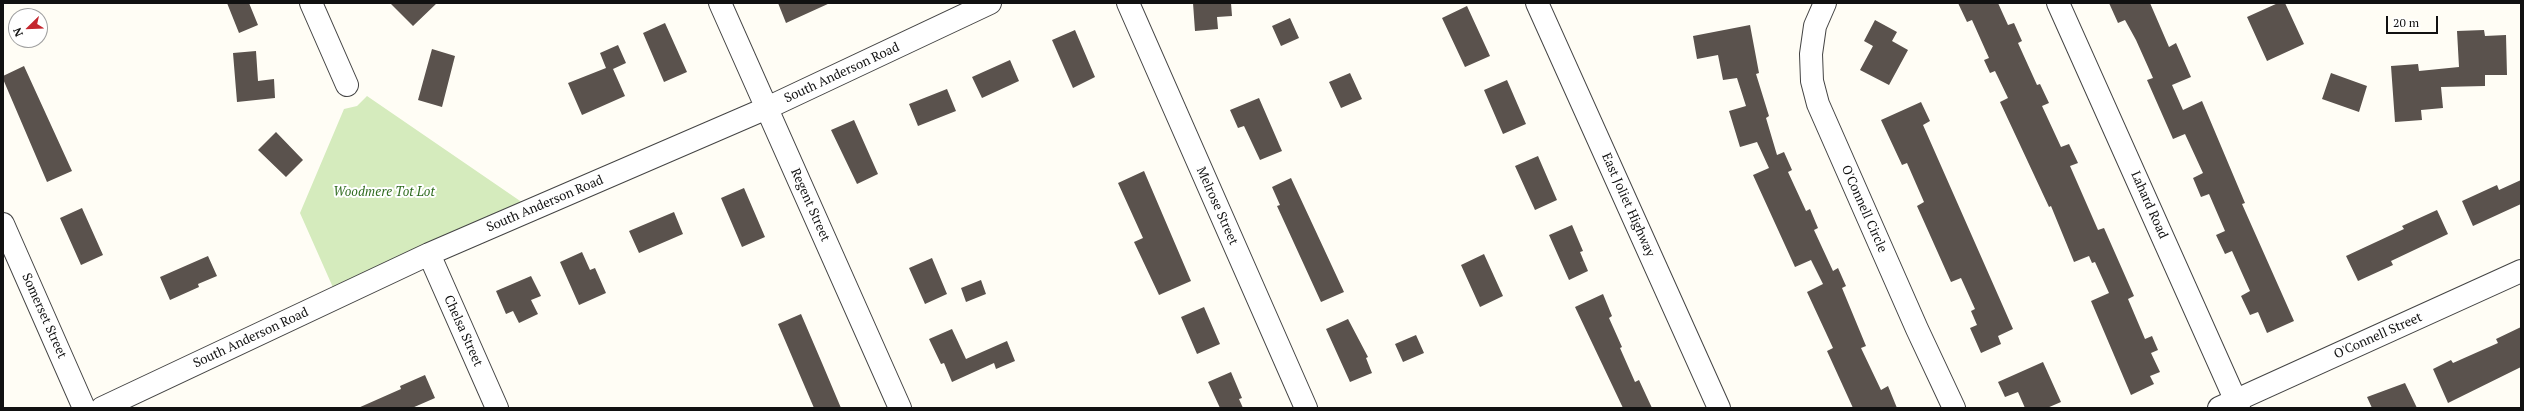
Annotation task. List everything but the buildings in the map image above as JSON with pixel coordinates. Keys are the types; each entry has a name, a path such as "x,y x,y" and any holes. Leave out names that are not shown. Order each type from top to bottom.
{"street":[{"path":"311,3 347,85"},
{"name":"Regent Street","path":"720,3 900,408"},
{"name":"South Anderson Road","path":"102,408 429,254 767,108 990,3"},
{"name":"Melrose Street","path":"1128,3 1306,408"},
{"name":"East Joliet Highway","path":"1537,3 1719,408"},
{"name":"O'Connell Circle","path":"1825,3 1815,26 1811,54 1812,81 1818,104 1917,329 1954,408"},
{"name":"Lahard Road","path":"2058,3 2231,406"},
{"name":"Somerset Street","path":"3,224 84,408"},
{"name":"Chelsa Street","path":"429,254 497,408"},
{"name":"O'Connell Street","path":"2231,406 2521,271"}],"green space":[{"name":"Woodmere Tot Lot","path":"367,96 526,205 335,292 300,213 344,109 357,106"}]}
